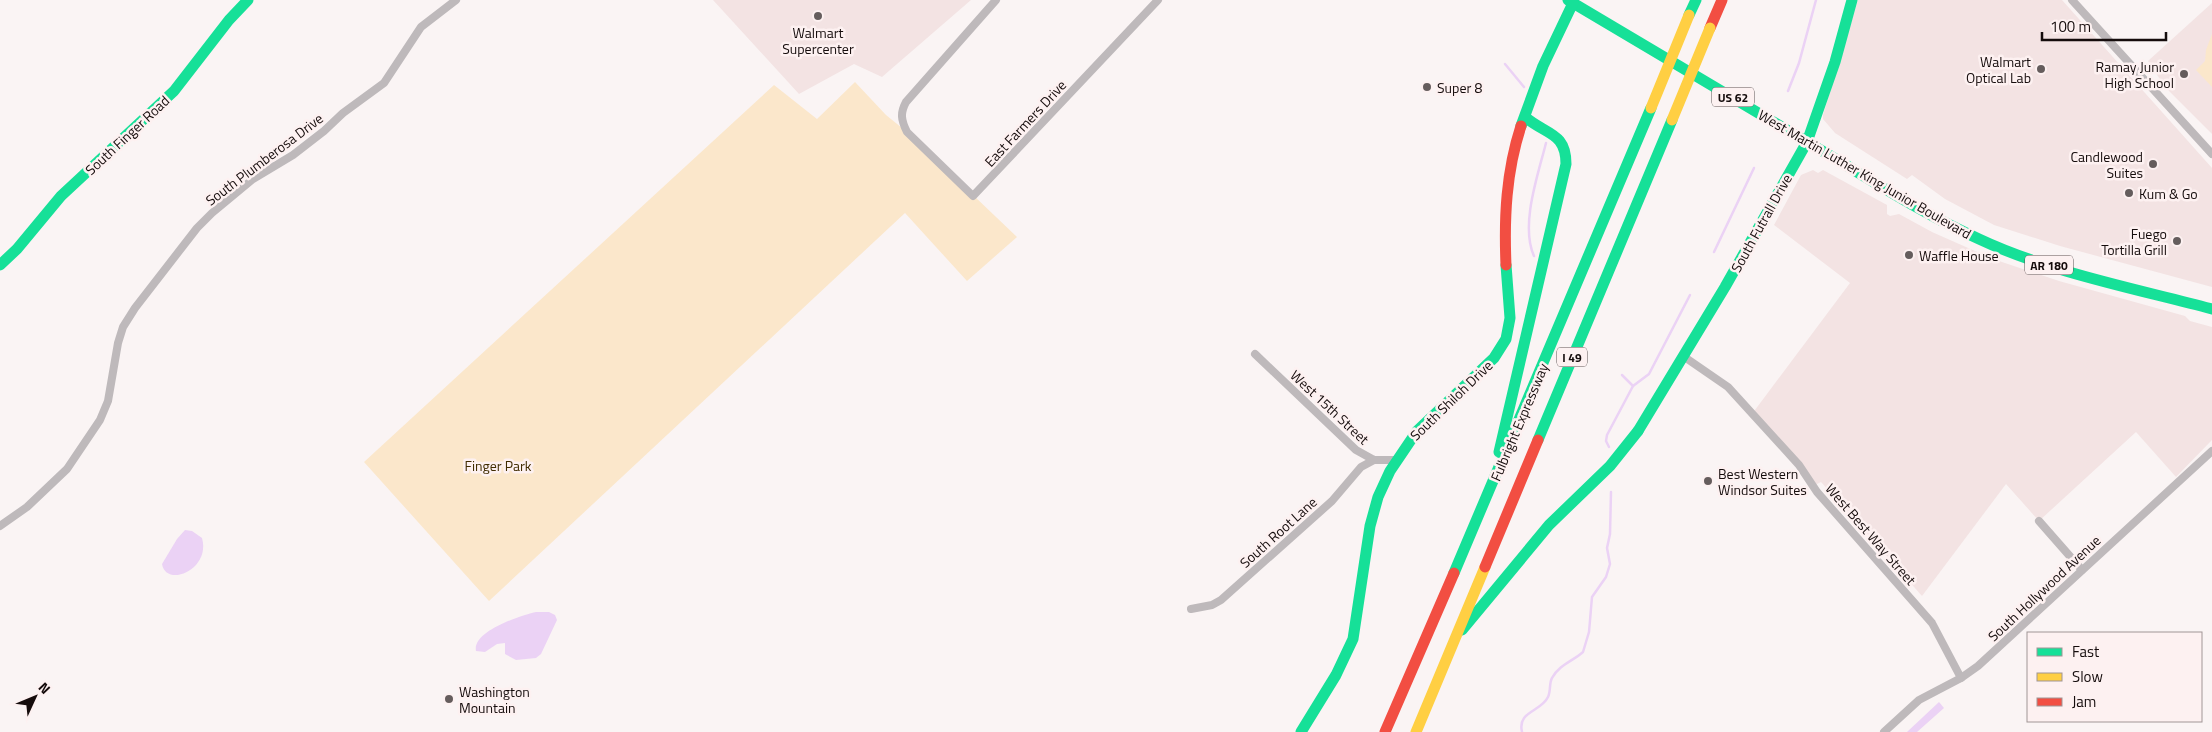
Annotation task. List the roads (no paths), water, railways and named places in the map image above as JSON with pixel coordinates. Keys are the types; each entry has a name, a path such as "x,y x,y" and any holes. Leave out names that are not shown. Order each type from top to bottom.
{"main road":[{"name":"South Finger Road","path":"0,265 17,250 61,196 78,179 174,91 229,20 248,0"},
{"name":"Fulbright Expressway","path":"1385,732 1491,488 1696,0"},
{"name":"Fulbright Expressway","path":"1416,732 1722,0"},
{"name":"South Futrall Drive","path":"1453,640 1549,525 1610,466 1638,431 1725,287 1806,142 1835,62 1852,0"},
{"name":"West Martin Luther King Junior Boulevard","path":"1572,1 1806,142 1939,219 1980,240 2076,273 2212,310"},
{"name":"South Shiloh Drive","path":"1300,732 1340,670 1353,639 1367,542 1380,494 1395,460 1413,434 1494,358 1508,333 1510,317 1504,229 1505,198 1512,159 1549,52 1572,1"},
{"path":"1491,488 1567,155 1562,142 1554,134 1536,127 1525,117"}],"street":[{"name":"South Plumberosa Drive","path":"0,526 27,507 67,469 100,420 108,401 118,343 123,327 135,308 197,228 252,179 293,155 384,83 421,27 456,0"},
{"name":"East Farmers Drive","path":"996,0 906,102 902,110 902,122 907,132 973,196 1158,0"},
{"path":"2072,0 2212,154"},
{"name":"West 15th Street","path":"1255,354 1356,450 1374,460 1395,460"},
{"name":"West Best Way Street","path":"1683,356 1728,387 1799,465 1817,492 1932,623 1961,678"},
{"name":"South Hollywood Avenue","path":"1884,732 1919,700 1961,678 1978,666 2212,451"},
{"name":"South Root Lane","path":"1191,609 1212,605 1221,600 1332,501 1362,467 1374,460"},
{"path":"2039,521 2082,570"}],"waterway":[{"path":"1788,91 1799,63 1816,0"},
{"path":"1505,64 1524,87"},
{"path":"1534,256 1530,244 1530,215 1535,185 1546,143"},
{"path":"1714,252 1754,168"},
{"path":"1609,447 1606,441 1607,435 1633,386 1649,374 1690,295"},
{"path":"1622,375 1633,386"},
{"path":"1522,732 1521,725 1523,720 1545,702 1548,697 1551,680 1555,674 1562,666 1583,652 1589,632 1592,597 1606,577 1610,564 1607,548 1610,534 1611,492"}],"place":[{"name":"Walmart Supercenter","path":"818,16"},
{"name":"Walmart Optical Lab","path":"2041,69"},
{"name":"Ramay Junior High School","path":"2184,74"},
{"name":"Super 8","path":"1427,87"},
{"name":"Candlewood Suites","path":"2153,164"},
{"name":"Kum & Go","path":"2129,193"},
{"name":"Fuego Tortilla Grill","path":"2177,241"},
{"name":"Waffle House","path":"1909,255"},
{"name":"Best Western Windsor Suites","path":"1708,481"},
{"name":"Washington Mountain","path":"449,699"}],"park label":[{"name":"Finger Park","path":"498,465"}]}
